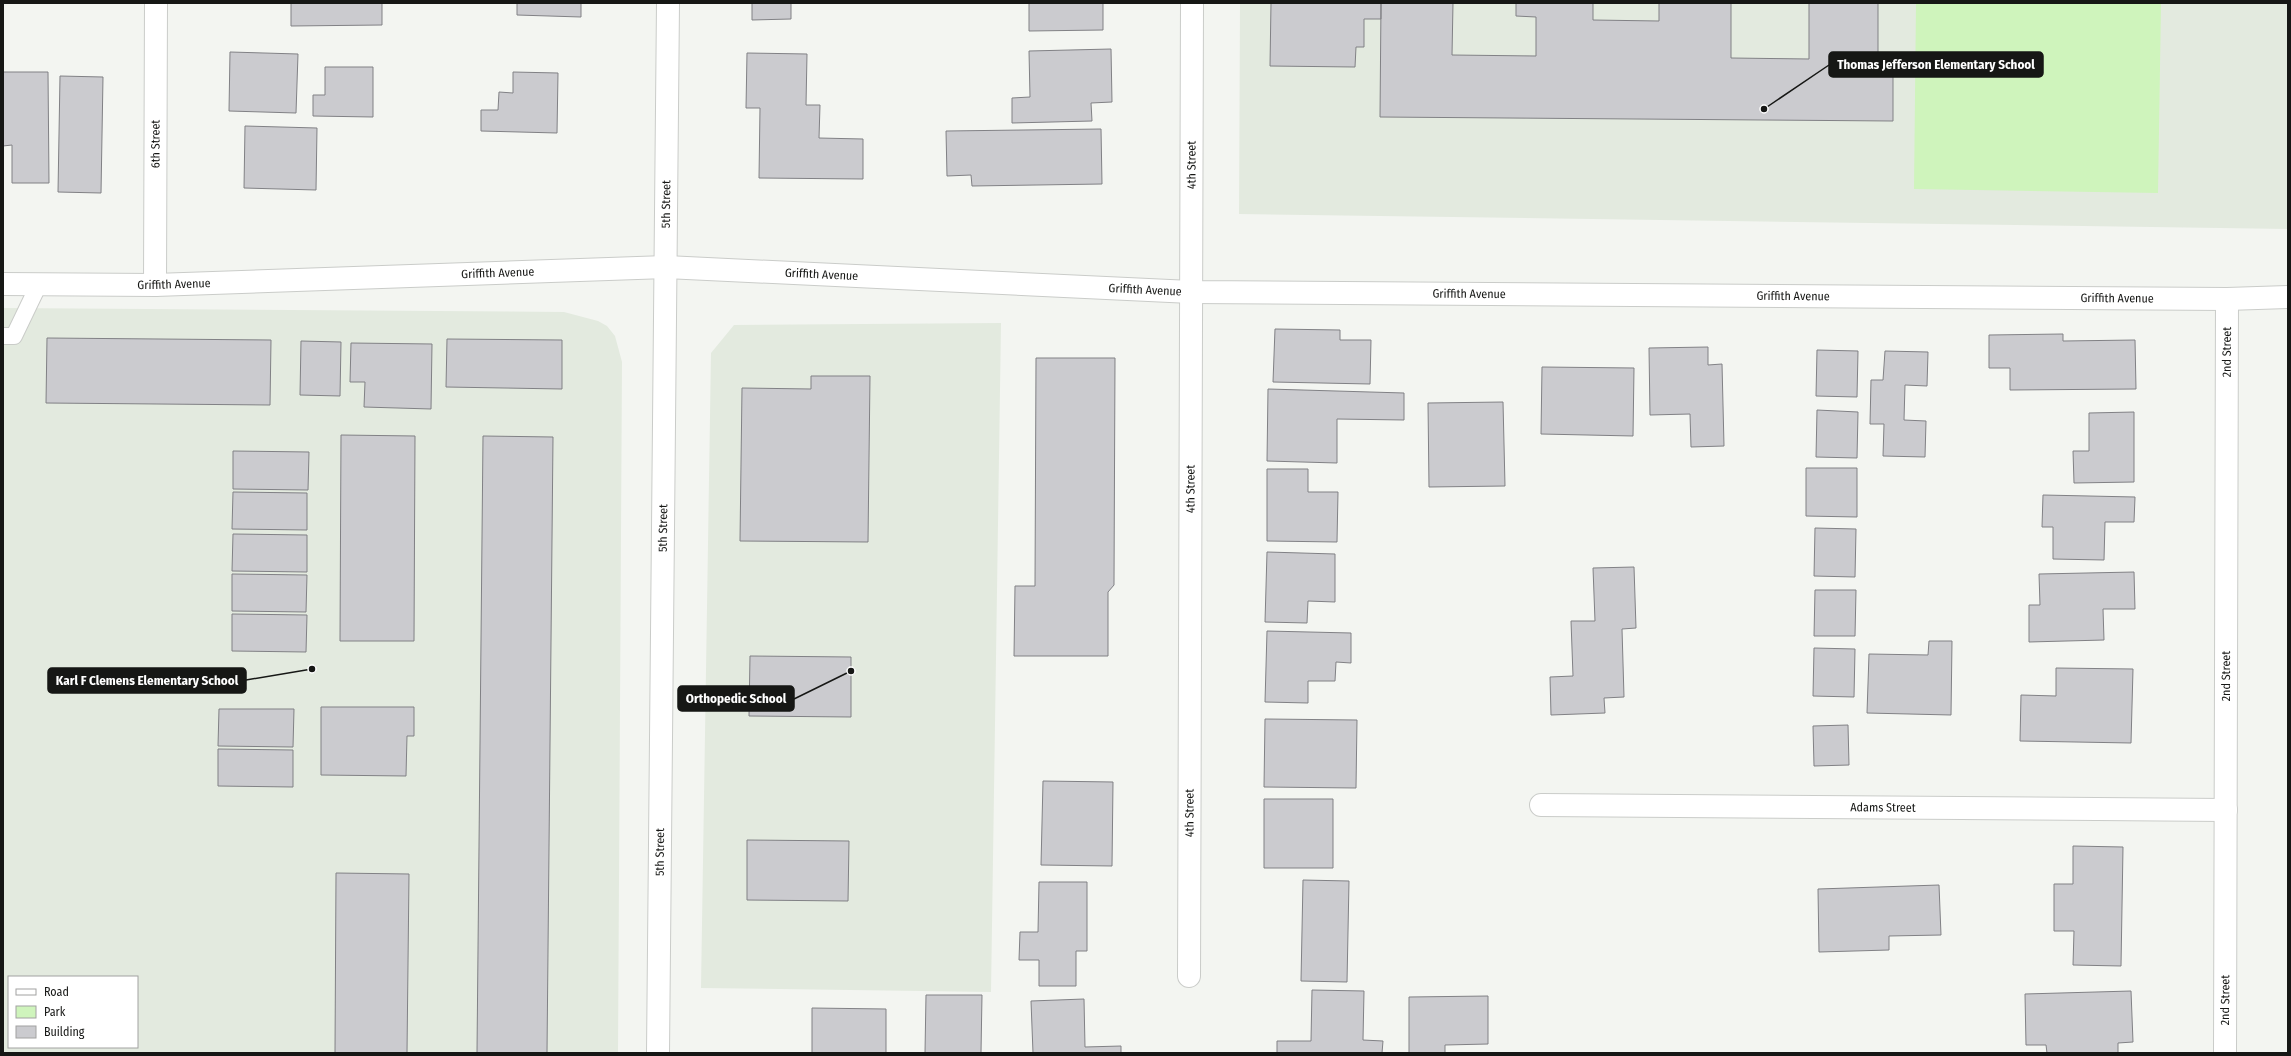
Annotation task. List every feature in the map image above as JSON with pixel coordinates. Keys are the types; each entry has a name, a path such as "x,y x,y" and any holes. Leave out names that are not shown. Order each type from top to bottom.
{"street":[{"name":"6th Street","path":"155,285 156,3"},
{"name":"5th Street","path":"658,1053 668,3"},
{"name":"4th Street","path":"1189,976 1192,3"},
{"name":"Griffith Avenue","path":"3,284 155,285 666,267 1191,292 2227,299 2288,297"},
{"name":"2nd Street","path":"2225,1053 2227,299"},
{"name":"Adams Street","path":"1541,805 2226,810"}],"lane":[{"path":"3,336 14,336 39,284"}],"shaded area":[{"path":"1240,3 2288,3 2288,229 1239,214"},
{"path":"3,308 564,312 598,321 607,326 615,336 622,362 618,1053 3,1053"},
{"path":"1001,323 991,992 701,988 711,353 734,325"}],"green space":[{"path":"1916,3 2161,3 2158,193 1914,189"}],"building":[{"path":"291,3 382,3 382,25 291,26"},
{"path":"517,3 581,3 581,17 517,15"},
{"path":"752,3 791,3 791,19 752,20"},
{"path":"1029,3 1103,3 1103,30 1029,31"},
{"path":"1271,3 1381,3 1381,19 1364,19 1364,47 1356,47 1355,67 1270,66"},
{"path":"1381,3 1453,3 1452,55 1536,56 1536,17 1516,16 1516,3 1593,3 1593,20 1659,21 1659,3 1731,3 1731,58 1809,59 1809,3 1878,3 1878,59 1893,59 1893,121 1380,117"},
{"path":"1111,49 1112,102 1091,103 1092,121 1012,123 1012,98 1030,97 1029,51"},
{"path":"230,52 298,54 296,113 229,111"},
{"path":"747,53 807,54 806,105 820,105 819,138 863,139 863,179 759,178 760,108 746,108"},
{"path":"325,67 373,67 373,117 313,116 313,95 325,95"},
{"path":"3,72 48,72 49,183 12,183 12,145 3,146"},
{"path":"513,72 558,73 557,133 481,131 481,110 498,110 499,92 513,93"},
{"path":"60,76 103,77 101,193 58,192"},
{"path":"245,126 317,128 316,190 244,188"},
{"path":"1101,129 1102,184 972,186 971,175 947,176 946,131"},
{"path":"1275,329 1340,330 1340,340 1371,340 1370,384 1273,382"},
{"path":"2063,334 2063,341 2135,340 2136,389 2010,390 2010,368 1989,368 1989,335"},
{"path":"47,338 271,340 270,405 46,403"},
{"path":"447,339 562,340 562,389 446,387"},
{"path":"301,341 341,342 340,396 300,395"},
{"path":"351,343 432,344 431,409 364,407 365,382 350,382"},
{"path":"1708,347 1708,365 1722,364 1724,446 1691,447 1690,414 1650,415 1649,348"},
{"path":"1817,350 1858,351 1857,397 1816,396"},
{"path":"1885,351 1928,352 1927,386 1905,385 1904,420 1926,421 1925,457 1883,456 1884,424 1870,424 1871,380 1883,380"},
{"path":"1036,358 1115,358 1114,585 1108,592 1108,656 1014,656 1015,586 1035,586"},
{"path":"1542,367 1634,368 1633,436 1541,434"},
{"path":"811,376 870,376 868,542 740,541 742,388 811,389"},
{"path":"1268,389 1404,393 1404,420 1337,419 1337,463 1267,461"},
{"path":"1503,402 1505,486 1429,487 1428,403"},
{"path":"1817,410 1858,412 1857,458 1816,457"},
{"path":"2134,412 2134,482 2074,483 2073,451 2089,451 2089,413"},
{"path":"341,435 415,436 414,641 340,641"},
{"path":"483,436 553,437 547,1053 477,1053"},
{"path":"233,451 309,452 308,490 233,489"},
{"path":"1806,468 1857,468 1857,517 1806,516"},
{"path":"1267,469 1308,469 1308,492 1338,492 1337,542 1267,541"},
{"path":"233,492 307,493 307,530 232,529"},
{"path":"2043,495 2135,497 2134,522 2105,522 2104,560 2053,559 2053,527 2042,527"},
{"path":"1815,528 1856,529 1855,577 1814,576"},
{"path":"233,534 307,535 307,572 232,571"},
{"path":"1267,552 1335,554 1335,602 1308,601 1307,623 1265,622"},
{"path":"1634,567 1636,628 1622,629 1624,697 1604,698 1605,713 1551,715 1550,677 1573,676 1571,621 1595,621 1593,568"},
{"path":"2134,572 2135,609 2103,609 2104,640 2029,642 2029,605 2040,605 2039,574"},
{"path":"232,574 307,575 306,612 232,611"},
{"path":"1815,590 1856,590 1855,636 1814,636"},
{"path":"232,614 307,615 306,652 232,651"},
{"path":"1267,631 1351,633 1351,663 1336,662 1335,681 1308,681 1308,703 1265,702"},
{"path":"1929,641 1952,641 1951,715 1867,713 1869,654 1928,655"},
{"path":"1814,648 1855,649 1854,697 1813,696"},
{"path":"750,656 851,657 851,717 749,716"},
{"path":"2056,668 2133,669 2131,743 2020,741 2021,695 2056,696"},
{"path":"321,707 414,707 414,736 407,736 406,776 321,775"},
{"path":"219,709 294,709 293,747 218,746"},
{"path":"1265,719 1357,720 1356,788 1264,787"},
{"path":"1848,725 1849,765 1814,766 1813,726"},
{"path":"218,749 293,750 293,787 218,786"},
{"path":"1043,781 1113,782 1112,866 1041,865"},
{"path":"1264,799 1333,799 1333,868 1264,868"},
{"path":"747,840 849,841 848,901 747,900"},
{"path":"2073,846 2123,847 2121,966 2073,965 2074,931 2054,931 2054,884 2073,884"},
{"path":"336,873 409,874 407,1053 335,1053"},
{"path":"1303,880 1349,881 1347,982 1301,981"},
{"path":"1039,882 1087,882 1087,951 1076,951 1076,986 1039,986 1039,960 1019,960 1020,932 1038,932"},
{"path":"1939,885 1941,935 1889,936 1889,950 1819,952 1818,889"},
{"path":"1312,990 1364,991 1363,1040 1383,1041 1382,1053 1277,1053 1277,1041 1311,1041"},
{"path":"2131,991 2133,1042 2118,1043 2118,1053 2047,1053 2046,1045 2026,1045 2025,994"},
{"path":"926,995 982,995 981,1053 925,1053"},
{"path":"1488,996 1488,1044 1445,1045 1445,1053 1409,1053 1409,997"},
{"path":"1084,999 1085,1047 1121,1046 1121,1053 1033,1053 1031,1001"},
{"path":"812,1008 886,1009 886,1053 812,1053"}],"place":[{"name":"Thomas Jefferson Elementary School","path":"1764,109"},
{"name":"Karl F Clemens Elementary School","path":"312,669"},
{"name":"Orthopedic School","path":"851,671"}]}
